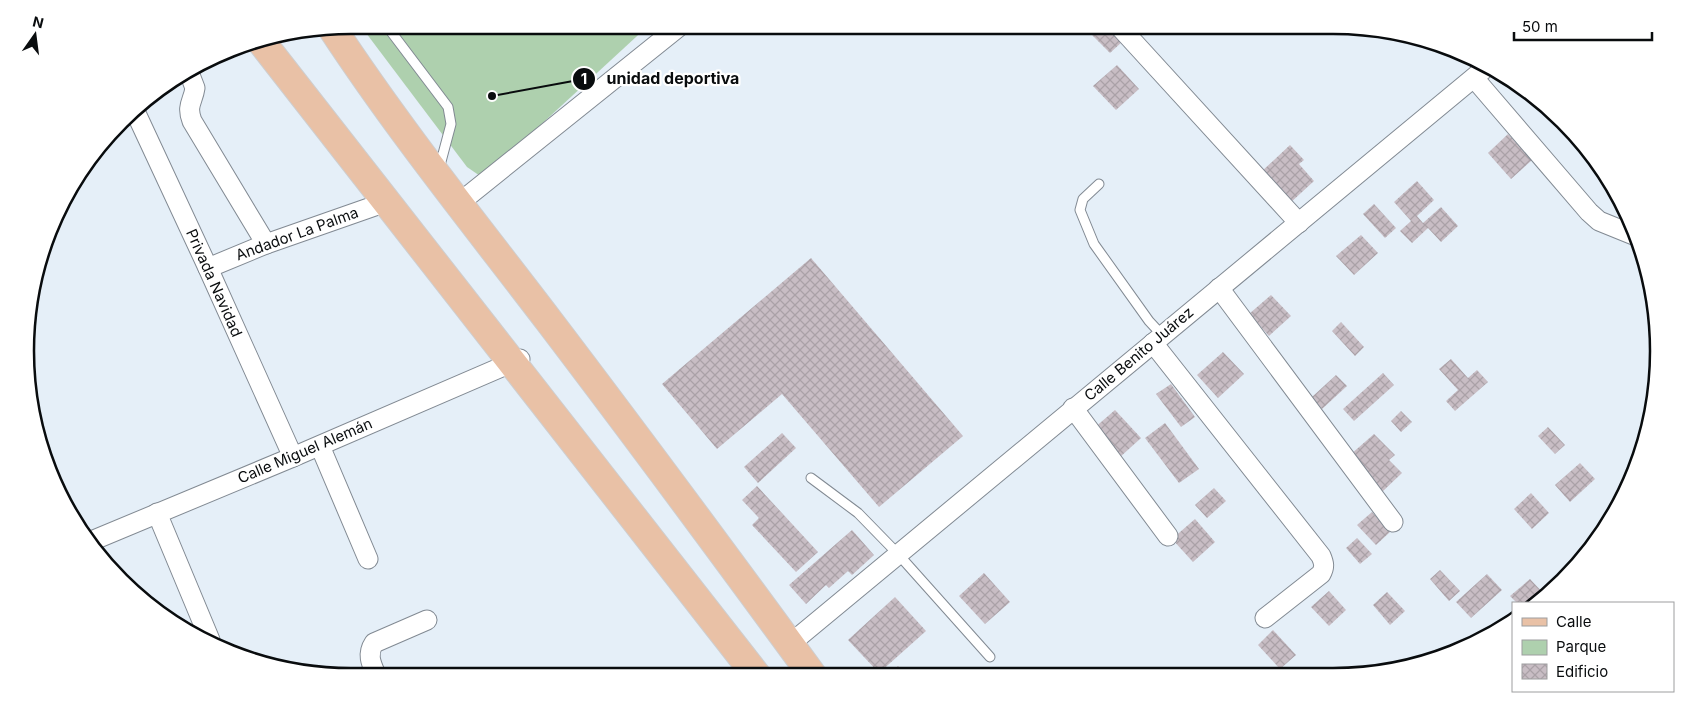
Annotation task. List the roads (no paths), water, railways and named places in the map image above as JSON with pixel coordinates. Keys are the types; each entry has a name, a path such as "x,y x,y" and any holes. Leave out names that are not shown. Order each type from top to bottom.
{"main road":[{"path":"336,34 373,91 436,177 549,322 807,668"},
{"path":"283,41 500,326 520,368"},
{"path":"265,46 386,202 520,368 751,668"}],"street":[{"path":"458,204 670,34"},
{"path":"1126,34 1299,223"},
{"name":"Calle Benito Juárez","path":"790,644 1482,71"},
{"path":"191,77 195,88 189,112 192,121 266,244"},
{"path":"1474,78 1589,212 1599,221 1627,232"},
{"name":"Privada Navidad","path":"137,117 208,268 292,457"},
{"name":"Andador La Palma","path":"208,268 266,244 386,202"},
{"path":"1220,288 1393,522"},
{"path":"1157,339 1321,556 1324,563 1324,569 1320,574 1265,618"},
{"name":"Calle Miguel Alemán","path":"97,542 157,513 292,457 520,368"},
{"path":"1073,408 1168,536"},
{"path":"320,446 368,560"},
{"path":"157,513 208,634"},
{"path":"374,668 369,656 370,648 374,643 427,620"}],"lane":[{"path":"393,34 448,107 451,124 436,177"},
{"path":"1099,184 1083,199 1080,210 1094,244 1149,321 1157,339"},
{"path":"811,478 858,513 898,554 990,657"}],"place":[{"name":"unidad deportiva","path":"492,96"}]}
